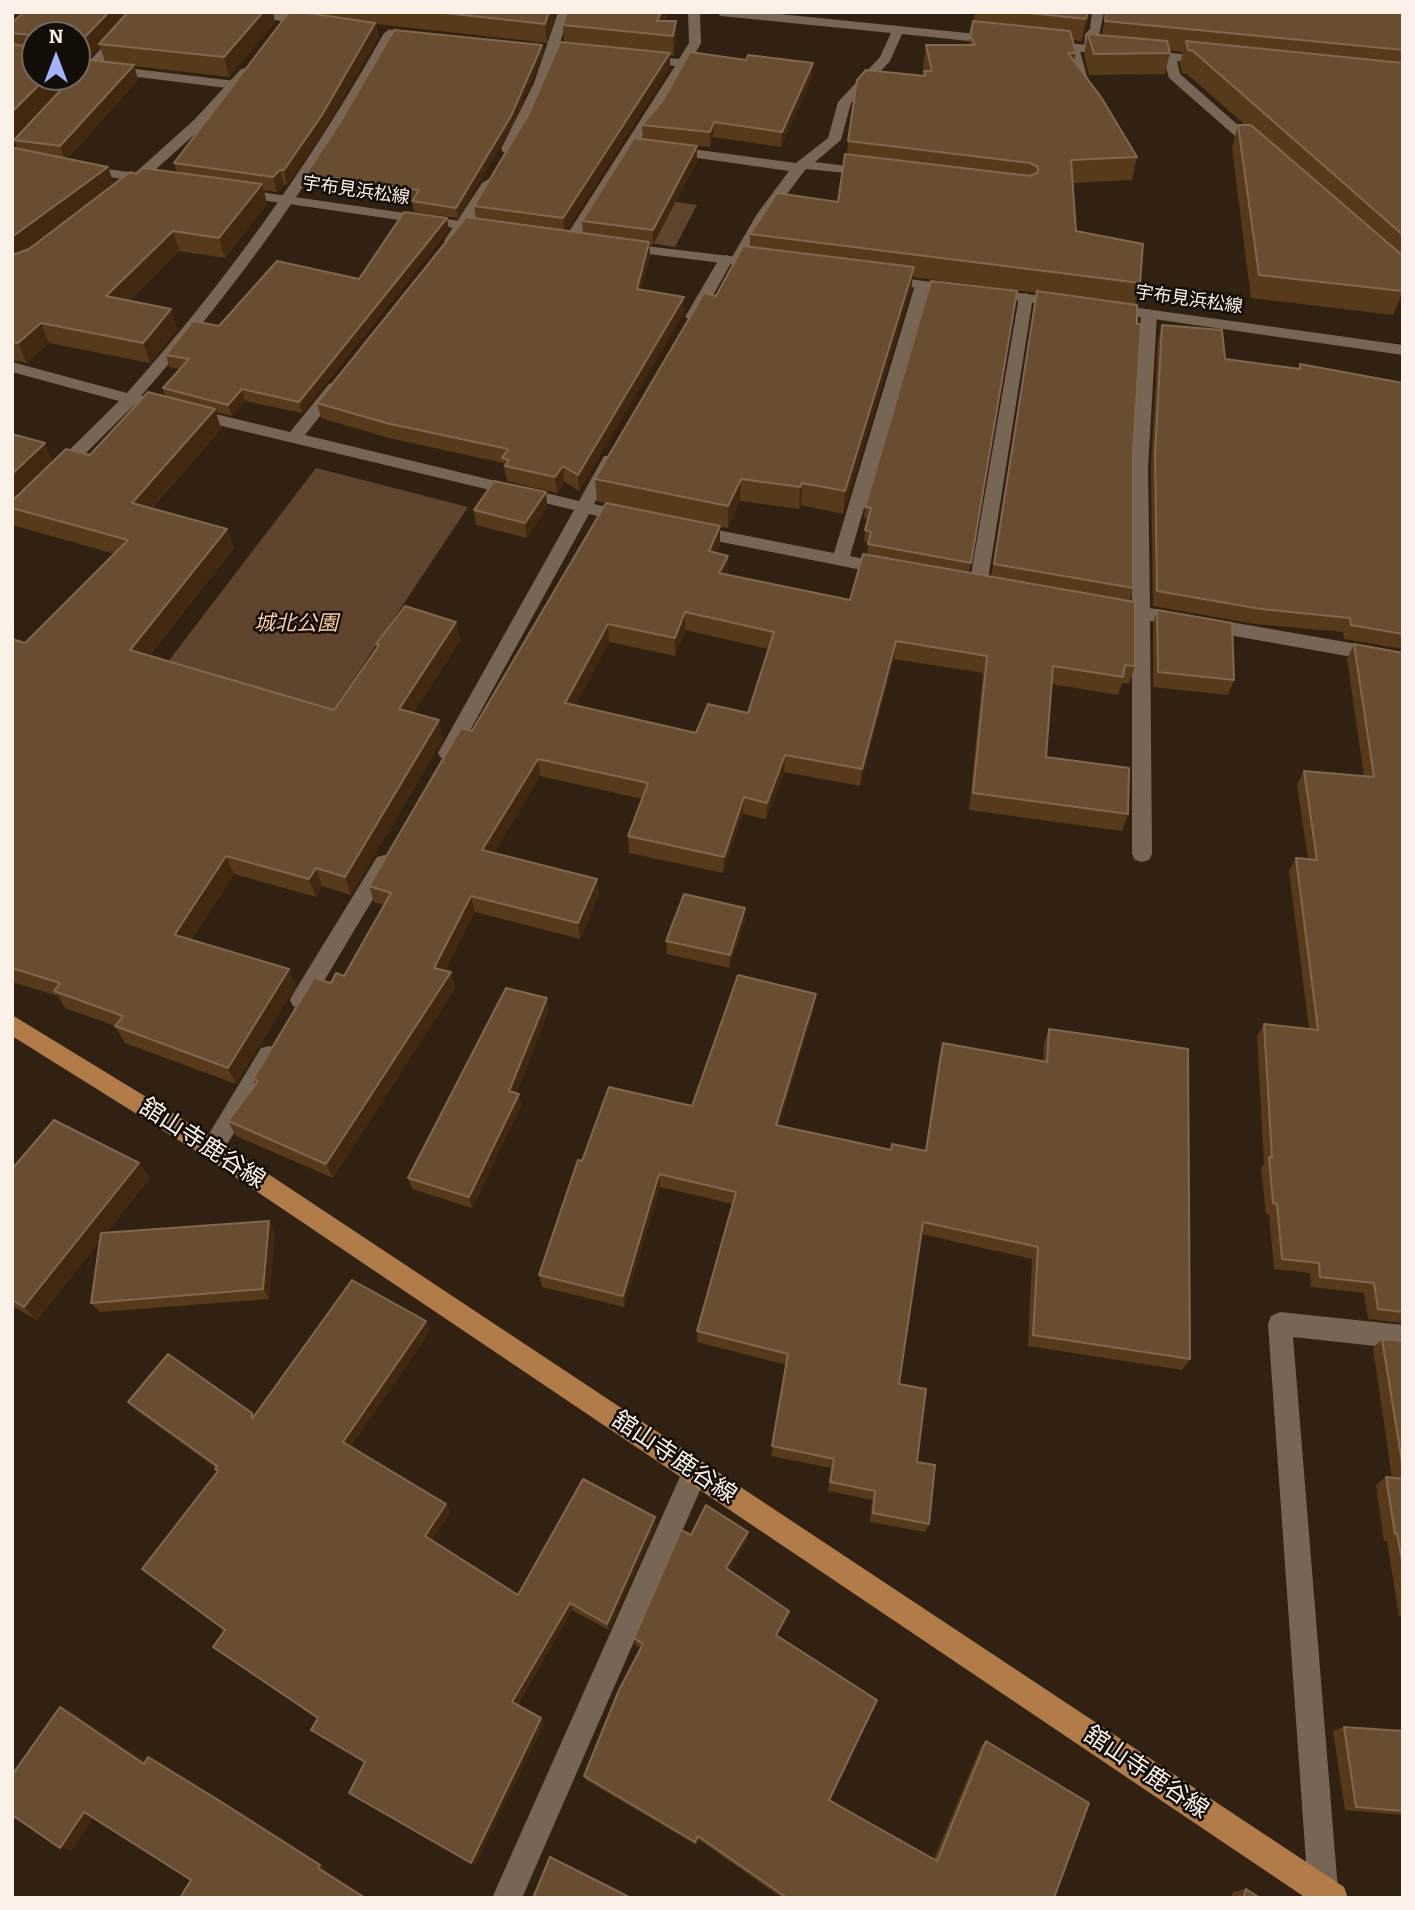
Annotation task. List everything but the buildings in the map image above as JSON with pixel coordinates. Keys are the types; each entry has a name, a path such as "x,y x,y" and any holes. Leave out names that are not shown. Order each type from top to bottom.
{"main road":[{"name":"舘山寺鹿谷線","path":"12,1024 212,1149 1328,1894"}],"street":[{"path":"91,60 143,12"},
{"path":"251,12 288,20 327,24"},
{"path":"439,257 464,225 521,127 553,51 564,12"},
{"path":"570,241 642,146 654,113 695,43 694,12"},
{"path":"721,12 1006,41"},
{"path":"1090,49 1098,12"},
{"path":"681,338 764,214 802,166 834,140 845,102 886,58 898,30"},
{"path":"52,478 131,399 214,299 288,201 355,100 390,33"},
{"path":"1032,44 1224,62"},
{"path":"1073,48 1082,80"},
{"path":"1169,56 1174,75 1266,155"},
{"path":"120,194 235,85 259,58"},
{"path":"630,58 682,63"},
{"path":"91,68 235,85"},
{"path":"642,146 888,175"},
{"path":"74,168 167,182"},
{"name":"宇布見浜松線","path":"220,190 504,231"},
{"path":"609,245 777,266"},
{"name":"宇布見浜松線","path":"870,278 1403,350"},
{"path":"840,560 922,285"},
{"path":"978,586 1026,298"},
{"path":"1142,854 1140,468 1149,314"},
{"path":"12,367 131,399 581,508 646,521"},
{"path":"294,438 345,374"},
{"path":"442,764 581,508 622,440"},
{"path":"671,526 903,572"},
{"path":"1087,604 1403,659"},
{"path":"289,1021 393,847"},
{"path":"212,1149 275,1044"},
{"path":"1328,1894 1280,1324 1403,1337"},
{"path":"507,1898 695,1472"}],"green space":[{"path":"645,197 697,205 675,247 621,238"},
{"name":"城北公園","path":"316,468 468,507 329,716 164,667"}]}
